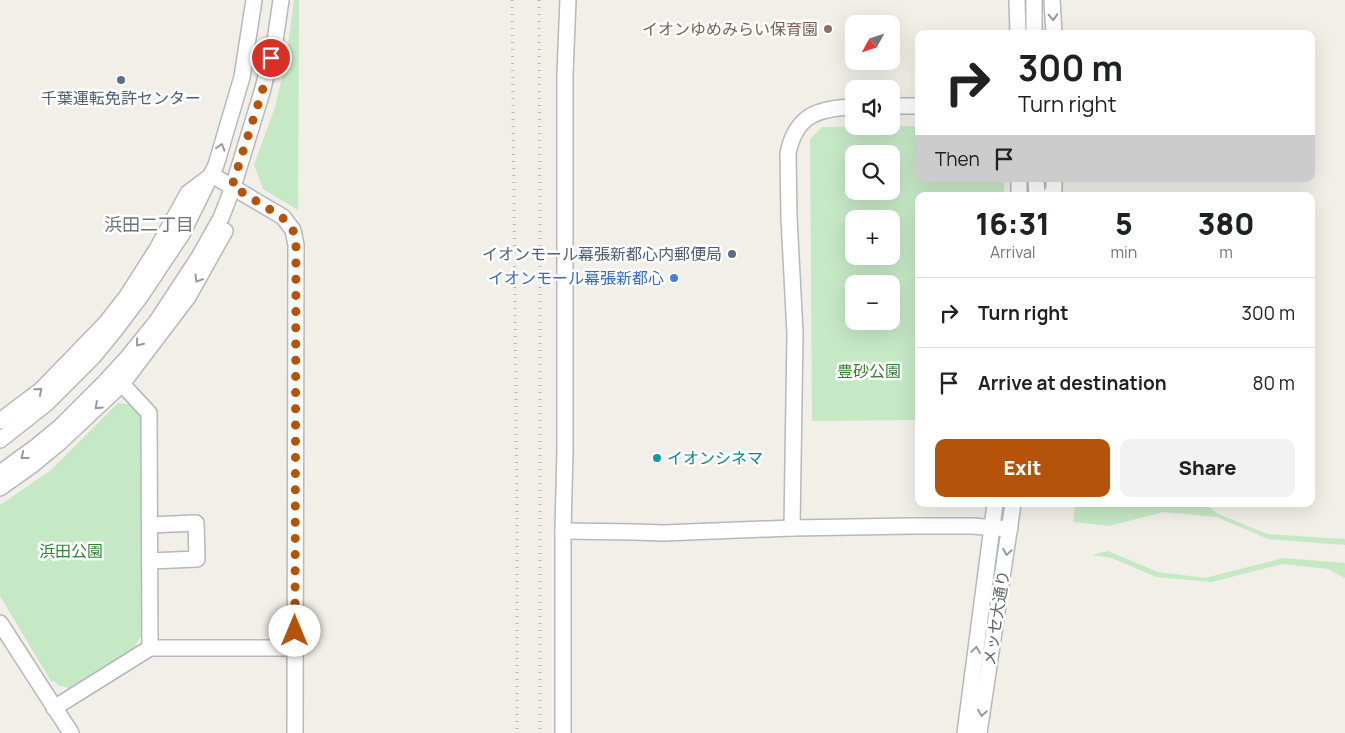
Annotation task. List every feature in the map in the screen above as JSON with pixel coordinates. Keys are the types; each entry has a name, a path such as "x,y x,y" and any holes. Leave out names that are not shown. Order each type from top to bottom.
{"street":[{"path":"0,440 47,403 93,357 140,297 182,234 216,165 242,77 254,0"},
{"path":"0,473 60,426 105,382 128,357 156,321 199,257 222,218 264,83 275,41 281,0"},
{"path":"563,733 565,74 568,0"},
{"path":"1018,0 1018,30"},
{"path":"1034,0 1034,30"},
{"path":"1052,0 1054,30"},
{"path":"900,106 915,106"},
{"path":"792,528 796,333 789,218 788,153 790,143 797,128 808,117 834,107 845,107"},
{"path":"212,175 282,217 293,230 296,245 295,733"},
{"path":"0,421 41,390 106,323 127,296 157,249 188,193 212,175"},
{"path":"0,488 59,443 122,384 188,297 212,257 233,213 232,186"},
{"path":"122,384 150,413 150,648"},
{"name":"メッセ大通り","path":"965,733 995,507"},
{"name":"メッセ大通り","path":"979,733 1013,507"},
{"path":"150,525 196,523 196,559 150,561"},
{"path":"563,532 663,533 911,526 1010,529"},
{"path":"0,623 71,733"},
{"path":"54,708 150,648 295,648"}],"green space":[{"path":"294,0 299,0 298,210 263,189 254,165 275,107 286,61"},
{"name":"豊砂公園","path":"900,126 915,126 915,182 1004,182 1004,192 915,192 915,420 812,421 810,139 822,127 845,127 845,135 900,135"},
{"name":"浜田公園","path":"118,403 136,405 143,420 142,634 133,650 72,689 57,685 56,682 51,681 0,596 0,505 51,470"},
{"path":"1075,507 1209,507 1218,514 1268,534 1345,539 1345,545 1268,539 1217,517 1163,512 1109,526 1073,522"},
{"path":"1108,551 1158,572 1205,578 1284,558 1345,563 1345,578 1328,569 1282,564 1212,582 1156,577 1112,558 1092,555"}],"railway":[{"path":"512,0 517,511 517,733"},
{"path":"539,0 540,733"}],"place":[{"name":"イオンゆめみらい保育園","path":"828,29"},
{"name":"千葉運転免許センター","path":"121,80"},
{"name":"イオンモール幕張新都心内郵便局","path":"732,254"},
{"name":"イオンモール幕張新都心","path":"674,278"},
{"name":"イオンシネマ","path":"657,458"}],"district":[{"name":"浜田二丁目","path":"149,225"}],"route":[{"path":"271,58 232,186 282,217 293,230 296,245 295,631"}]}
